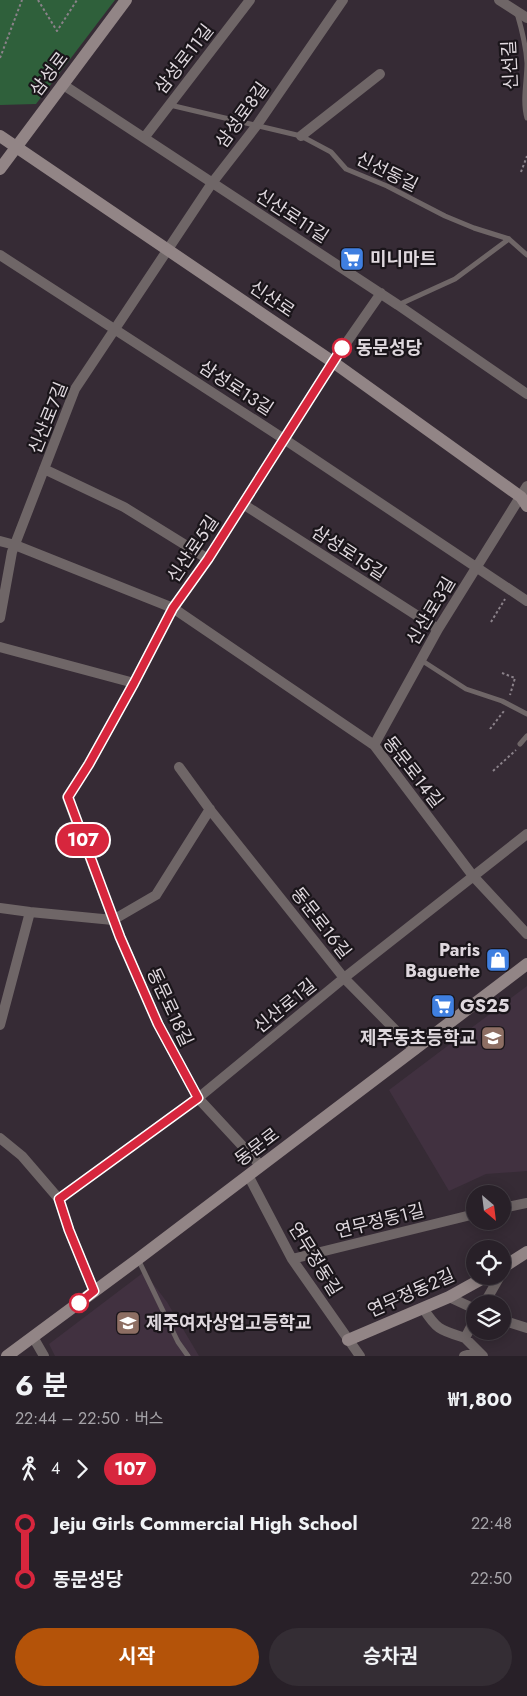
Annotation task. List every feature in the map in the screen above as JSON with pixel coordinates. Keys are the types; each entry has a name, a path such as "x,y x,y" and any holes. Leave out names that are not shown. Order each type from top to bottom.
{"main road":[{"name":"삼성로","path":"0,169 126,0"},
{"name":"신산로","path":"0,136 333,362 525,497"},
{"name":"동문로","path":"7,1356 527,964"},
{"path":"511,1264 527,1252"},
{"name":"연무정동2길","path":"348,1340 449,1297 471,1285"}],"street":[{"name":"삼성로11길","path":"144,138 250,0"},
{"name":"삼성로8길","path":"169,250 212,183 257,125 342,0"},
{"path":"499,0 527,18"},
{"path":"301,136 380,74"},
{"name":"신산로11길","path":"62,84 381,293 527,394"},
{"name":"신산로7길","path":"0,618 12,552 75,389 169,250"},
{"name":"삼성로13길","path":"0,254 284,439 527,601"},
{"name":"신산로5길","path":"113,920 68,797 89,764 134,683 173,608 208,559 333,362 381,293"},
{"path":"44,469 124,508 208,559"},
{"name":"신산로3길","path":"374,745 438,629 476,568 525,497"},
{"name":"삼성로15길","path":"243,504 438,629"},
{"name":"동문로14길","path":"0,541 15,545 173,608 374,745 473,876 527,934"},
{"path":"0,647 134,683"},
{"name":"동문로16길","path":"179,767 344,978 415,1050"},
{"path":"0,908 113,920 156,895 210,809"},
{"name":"신산로1길","path":"59,1199 198,1098 344,978 527,834"},
{"path":"0,1025 30,912"},
{"name":"동문로18길","path":"113,920 158,1024 198,1098 261,1166"},
{"path":"0,1138 22,1156 59,1199 69,1230 94,1291"},
{"name":"연무정동길","path":"248,1175 292,1259 360,1356"},
{"path":"511,1206 527,1203"},
{"name":"연무정동1길","path":"292,1259 466,1216"},
{"path":"449,1297 466,1305"},
{"path":"423,1308 434,1324 442,1330 465,1338 480,1354"},
{"path":"511,1323 527,1328"},
{"path":"33,1336 44,1356"},
{"path":"464,1356 480,1354"}],"lane":[{"name":"신선길","path":"516,11 525,41 527,77 525,107 527,118"},
{"name":"신선동길","path":"170,104 301,136 331,152 346,169 388,186 445,216 509,239 527,255"},
{"path":"398,305 455,280 509,239"},
{"path":"421,660 466,689 508,704 527,714"},
{"path":"520,744 527,736"},
{"path":"138,1259 178,1342 188,1356"}],"path":[{"path":"0,58 22,0"},
{"path":"38,0 57,31 77,0"},
{"path":"521,172 527,156"},
{"path":"490,622 510,590"},
{"path":"490,729 508,704 516,678 502,673"},
{"path":"493,771 520,744"}],"shaded area":[{"name":"제주동초등학교","path":"527,986 527,1171 486,1174 449,1191 389,1090"},
{"name":"제주여자상업고등학교","path":"144,1272 167,1302 199,1356 55,1356 49,1344"}],"green space":[{"path":"0,0 115,0 36,104 0,105"}],"bus line":[{"name":"107","path":"79,1303 94,1291 69,1230 59,1199 198,1098 158,1024 120,937 68,797 89,764 173,608 208,559 342,348"}],"place":[{"name":"미니마트","path":"352,259"},
{"name":"동문성당","path":"342,348"},
{"name":"Paris Baguette","path":"498,960"},
{"name":"GS25","path":"443,1006"},
{"name":"제주동초등학교","path":"493,1038"},
{"name":"제주여자상업고등학교","path":"128,1323"}]}
